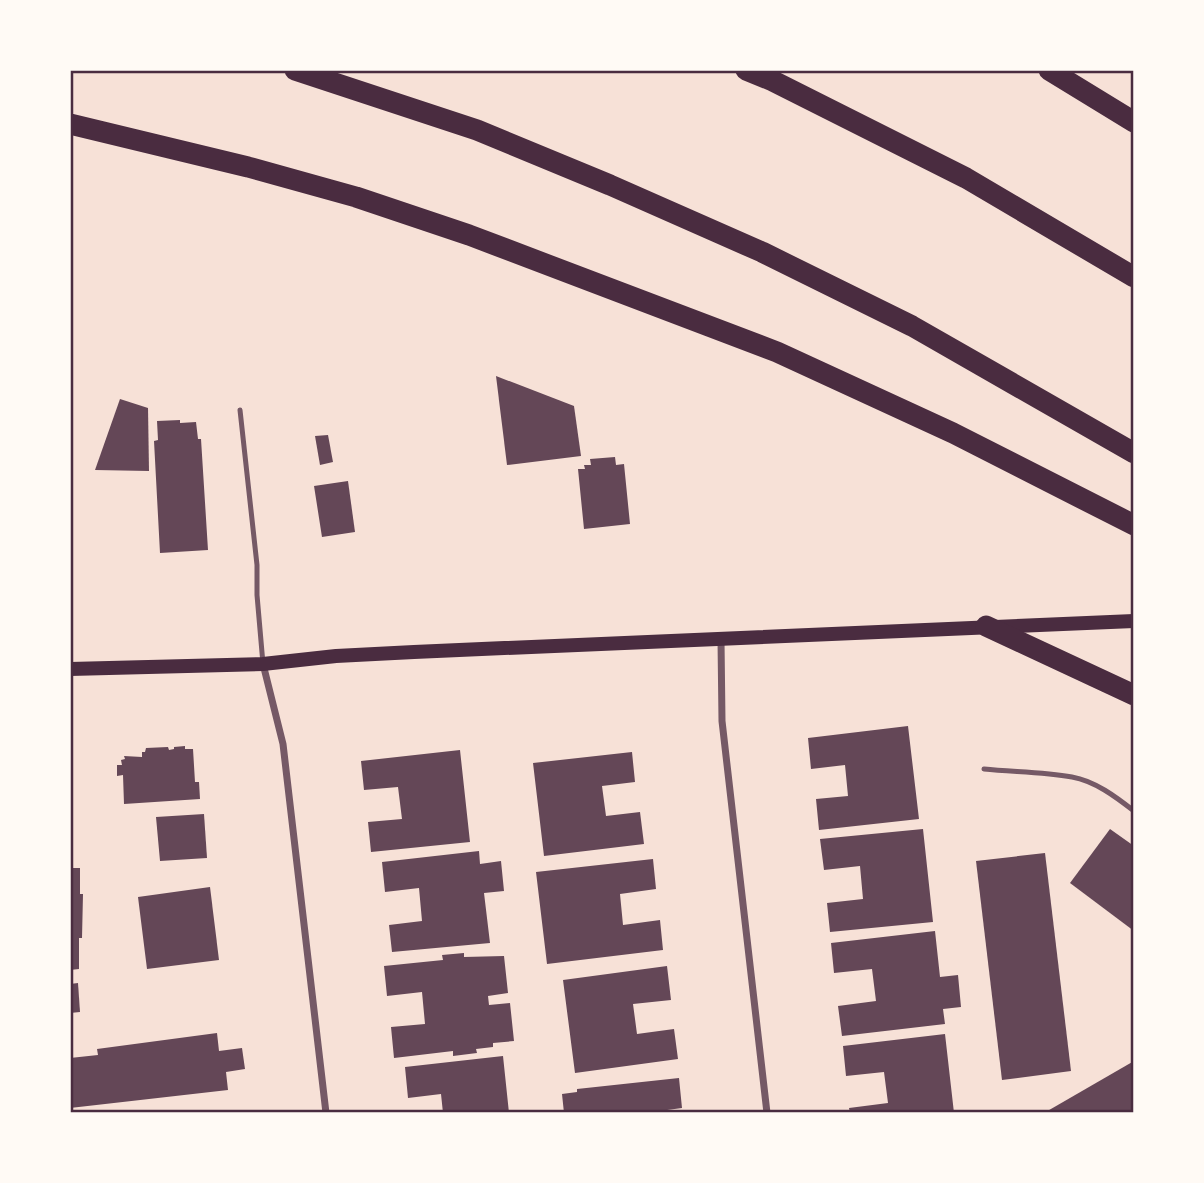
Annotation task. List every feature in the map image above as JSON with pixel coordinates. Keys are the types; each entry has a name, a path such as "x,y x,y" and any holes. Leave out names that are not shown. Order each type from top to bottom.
{"highway":[{"path":"295,70 477,130 762,252 912,326 1134,453"},
{"path":"746,70 764,76 966,178 1134,278"},
{"path":"1049,70 1134,122"},
{"path":"70,124 329,189 469,235 777,352 930,422 1134,525"},
{"path":"986,626 1134,695"}],"main road":[{"path":"70,669 263,664 349,655 1134,621"}],"street":[{"path":"722,640 722,722 767,1113"},
{"path":"263,664 283,744 326,1113"}],"lane":[{"path":"240,410 257,565 263,664"},
{"path":"984,769 1073,777 1100,788 1134,811"}],"building":[{"path":"496,376 574,406 581,456 507,465"},
{"path":"120,399 148,408 149,471 95,470"},
{"path":"180,420 180,423 196,422 198,439 201,439 208,550 160,553 154,441 158,440 157,421"},
{"path":"328,435 333,462 320,465 315,436"},
{"path":"615,457 616,465 624,464 630,524 584,529 578,469 591,465 590,459"},
{"path":"348,481 355,532 322,537 314,486"},
{"path":"908,726 919,819 819,830 816,799 848,796 845,765 811,769 808,738"},
{"path":"185,746 185,749 193,749 195,782 199,782 200,799 124,804 123,775 117,776 117,765 122,765 124,756 142,757 146,748 168,747 169,750"},
{"path":"460,750 470,842 371,852 368,822 402,819 398,787 364,790 361,761"},
{"path":"632,752 635,782 602,786 606,816 640,812 644,844 544,856 533,763"},
{"path":"204,814 207,858 160,861 156,817"},
{"path":"923,829 933,922 830,932 827,903 863,899 860,866 824,870 820,839"},
{"path":"1110,829 1134,846 1134,931 1070,883"},
{"path":"479,851 480,864 501,861 504,891 484,893 490,943 392,952 389,925 422,921 419,888 385,892 382,862"},
{"path":"1045,853 1071,1071 1002,1080 976,861"},
{"path":"653,859 656,889 620,894 623,925 660,920 663,950 547,964 536,872"},
{"path":"70,868 80,868 80,894 83,894 79,969 70,970"},
{"path":"210,887 219,960 147,969 138,897"},
{"path":"935,931 940,977 958,975 961,1007 943,1009 945,1024 842,1036 838,1006 876,1001 872,969 834,973 831,943"},
{"path":"464,953 464,957 504,956 508,993 488,996 489,1005 510,1003 514,1041 493,1043 493,1047 476,1049 477,1053 453,1056 453,1051 394,1058 391,1027 425,1024 422,992 387,996 384,966 443,960 442,955"},
{"path":"667,966 671,1000 633,1004 637,1034 674,1029 678,1059 575,1073 563,980"},
{"path":"78,983 80,1012 70,1013 70,984"},
{"path":"217,1033 219,1051 242,1048 245,1069 226,1072 228,1090 70,1108 70,1058 98,1055 97,1049"},
{"path":"945,1034 954,1113 850,1113 849,1108 888,1103 884,1072 846,1076 843,1046"},
{"path":"503,1056 509,1113 443,1113 441,1094 408,1098 405,1067"},
{"path":"1134,1061 1134,1113 1044,1113"},
{"path":"679,1078 682,1108 645,1113 564,1113 562,1094 577,1092 577,1089"}]}
